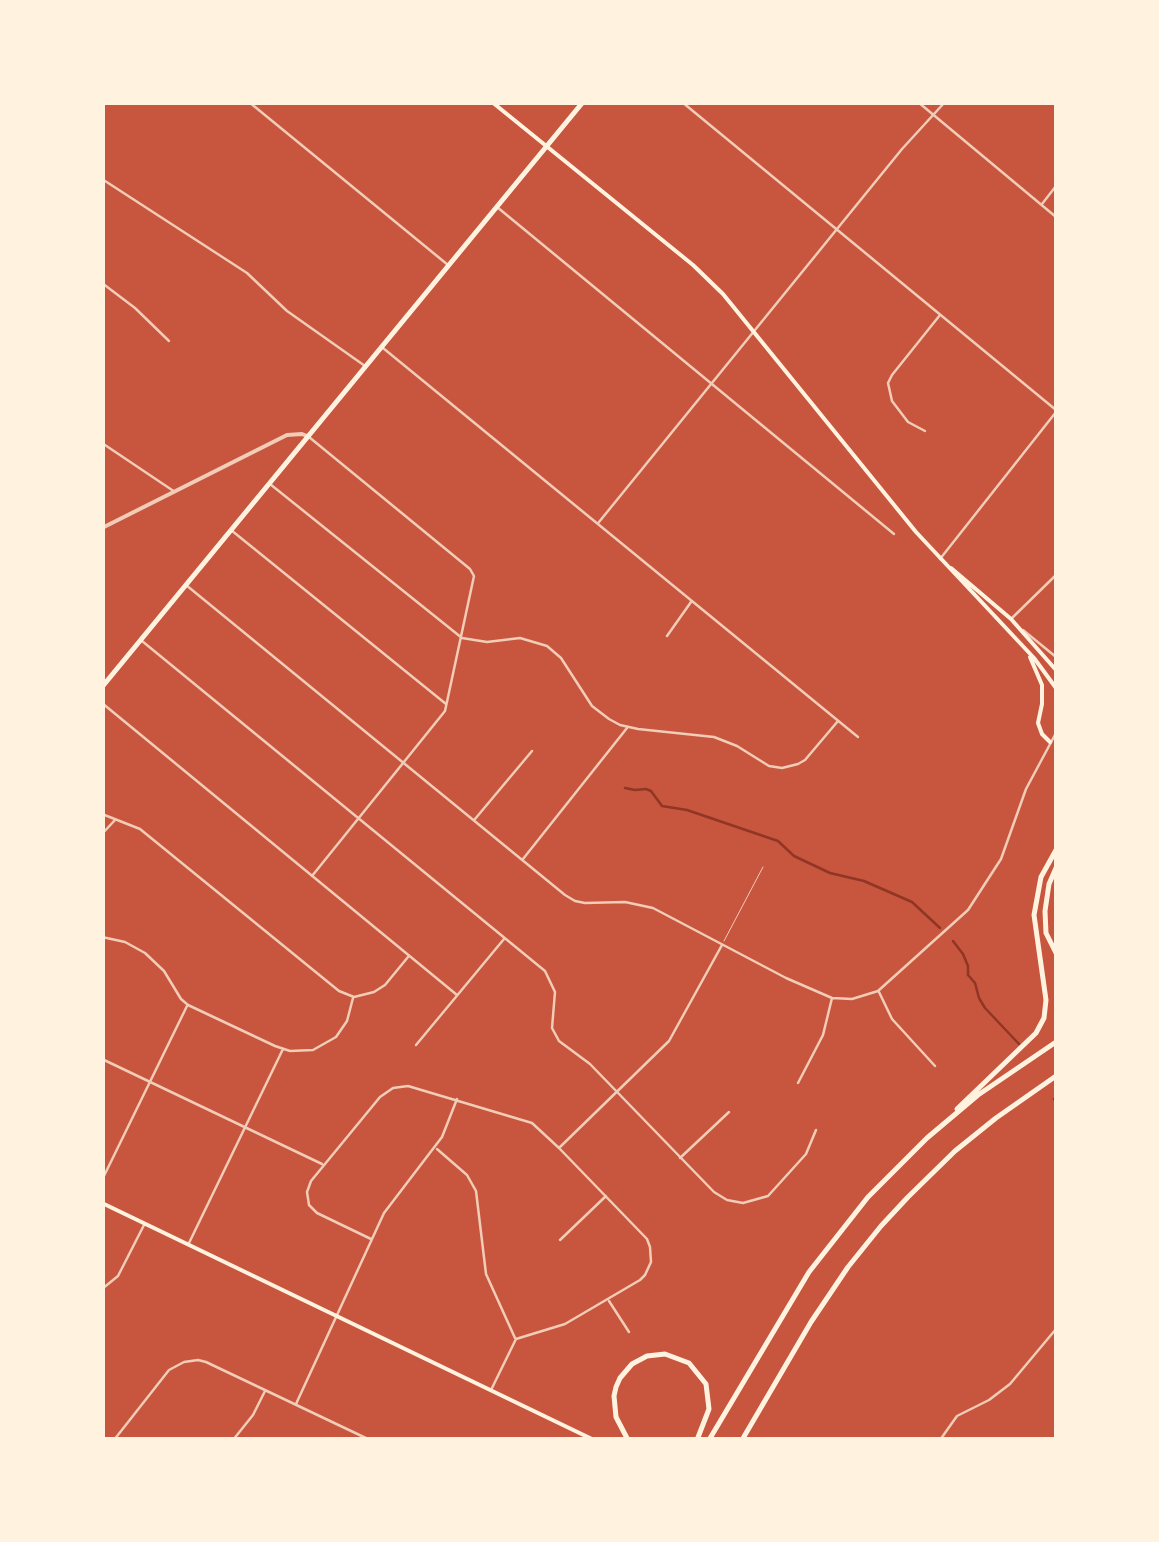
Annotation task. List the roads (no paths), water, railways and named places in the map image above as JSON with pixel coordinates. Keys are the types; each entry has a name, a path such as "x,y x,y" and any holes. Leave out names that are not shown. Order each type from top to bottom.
{"main road":[{"path":"492,102 707,277 940,559 1025,649 1056,688"},
{"path":"102,687 582,102"},
{"path":"940,559 1020,627 1056,670"},
{"path":"1025,649 1042,685 1039,729 1050,742"},
{"path":"709,1440 809,1272 868,1197 1041,1025 1046,1000 1034,904 1041,877 1056,850"},
{"path":"1056,868 1044,910 1046,934 1056,953"},
{"path":"927,1138 978,1095 1056,1042"},
{"path":"742,1440 833,1289 881,1226 955,1151 1056,1076"},
{"path":"102,1203 594,1440"},
{"path":"628,1440 616,1417 616,1387 632,1364 647,1356 664,1354 689,1363 706,1384 709,1409 697,1440"}],"street":[{"path":"248,102 449,266"},
{"path":"682,102 1056,410 940,559"},
{"path":"918,102 1056,217"},
{"path":"598,523 902,148 945,102"},
{"path":"102,178 247,274 287,311 366,367"},
{"path":"1041,204 1056,186"},
{"path":"496,207 868,508 894,534"},
{"path":"102,284 136,308 168,341"},
{"path":"925,431 908,422 892,401 888,384 940,314"},
{"path":"383,348 858,737"},
{"path":"102,528 286,435 302,434 470,569 474,576 445,710 312,876"},
{"path":"102,443 176,492"},
{"path":"269,483 462,638 487,642 520,638 547,646 562,658 592,706 609,720 628,728 714,737 769,766 782,768 805,760 838,720"},
{"path":"231,530 447,705"},
{"path":"1011,619 1056,574"},
{"path":"186,585 576,901 625,902 653,908 832,998 852,1000 878,991 958,922 1001,859 1026,790 1056,733"},
{"path":"667,636 692,601"},
{"path":"1020,627 1056,658"},
{"path":"141,640 550,977 555,992 552,1028 559,1041 590,1064 720,1197 752,1202 768,1196 806,1154 816,1130"},
{"path":"102,703 457,996"},
{"path":"522,860 628,728"},
{"path":"474,820 532,751"},
{"path":"102,814 140,829 335,988 354,997 380,989 409,956"},
{"path":"102,834 115,820"},
{"path":"102,938 136,947 155,961 180,999 188,1004 283,1049 304,1052 330,1042 342,1030 354,997"},
{"path":"416,1046 504,938"},
{"path":"559,1148 669,1042 722,944"},
{"path":"878,991 892,1019 935,1066"},
{"path":"798,1083 823,1035 832,998"},
{"path":"102,1180 188,1004"},
{"path":"188,1244 283,1049"},
{"path":"102,1059 324,1165"},
{"path":"372,1239 317,1213 309,1205 308,1187 380,1097 393,1088 416,1087 523,1118 540,1129 647,1239 652,1254 645,1274 565,1324 516,1339 491,1390"},
{"path":"296,1404 392,1200 435,1148 457,1099"},
{"path":"680,1158 729,1112"},
{"path":"435,1148 467,1175 476,1191 486,1274 516,1339"},
{"path":"560,1240 606,1196"},
{"path":"102,1288 118,1276 144,1224"},
{"path":"608,1300 628,1332"},
{"path":"940,1440 957,1416 1010,1384 1056,1329"},
{"path":"114,1440 170,1370 198,1360 370,1440"},
{"path":"233,1440 246,1426 266,1390"},
{"path":"349,1440 354,1432"}],"lane":[{"path":"722,944 763,866"}],"waterway":[{"path":"625,788 646,789 662,806 687,810 778,841 794,856 830,873 864,881 912,902 940,928"},
{"path":"953,941 963,954 968,975 985,1008 1019,1044"}]}
